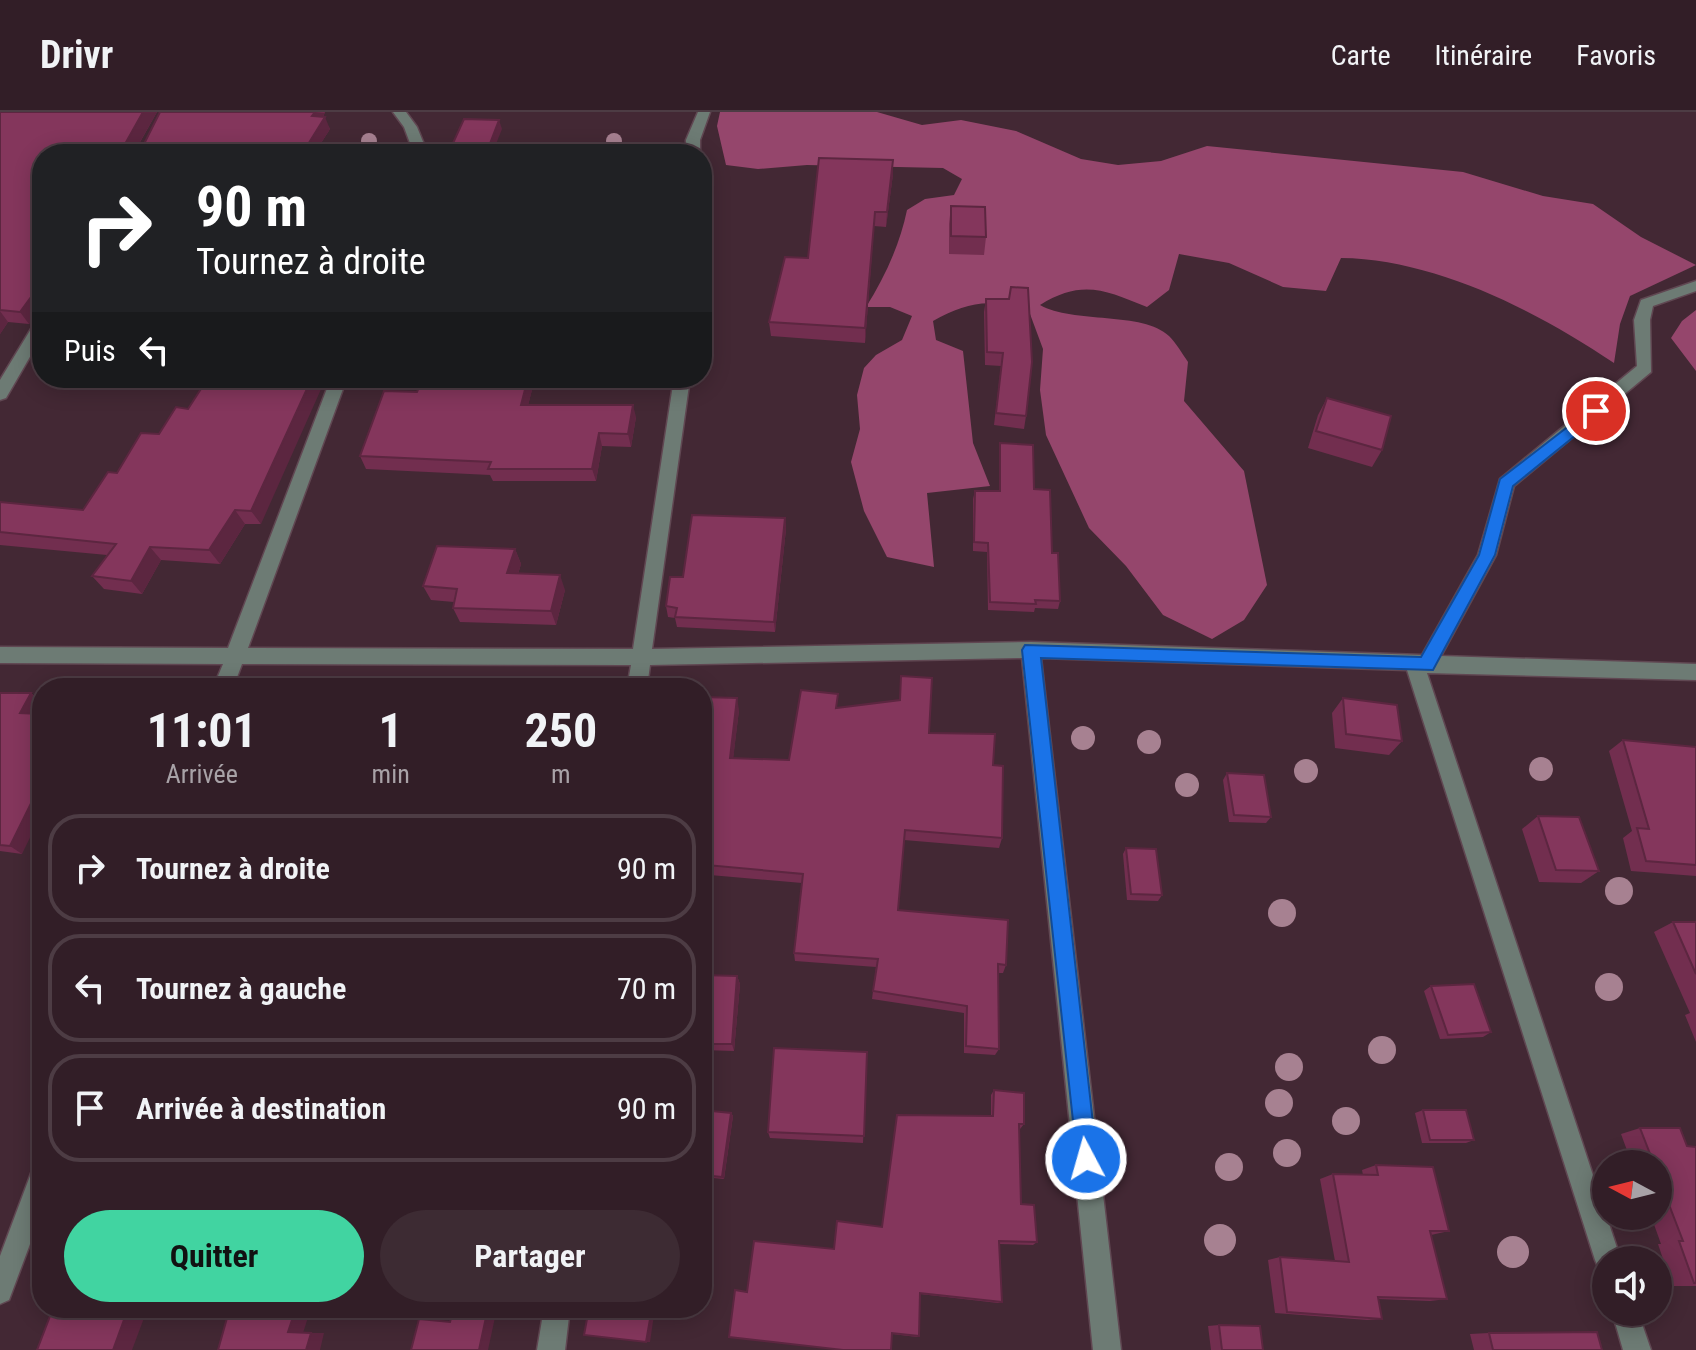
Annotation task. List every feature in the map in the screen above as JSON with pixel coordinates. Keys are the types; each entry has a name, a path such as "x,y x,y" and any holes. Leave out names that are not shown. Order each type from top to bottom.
{"street":[{"path":"399,112 417,144"},
{"path":"693,144 704,112"},
{"path":"1604,1246 1421,665 1487,555 1506,483 1645,368 1642,320 1646,303 1696,286"},
{"path":"0,394 32,340"},
{"path":"227,678 335,388"},
{"path":"638,678 681,388"},
{"path":"1031,650 1107,1350"},
{"path":"0,655 641,657 1031,650 1696,672"},
{"path":"0,1291 32,1204"},
{"path":"551,1350 556,1318"},
{"path":"1629,1326 1637,1350"}],"shaded area":[{"path":"720,112 877,112 922,125 961,120 1016,131 1081,159 1118,165 1161,161 1207,146 1463,172 1543,196 1593,204 1641,237 1696,265 1630,296 1620,324 1614,363 1552,325 1484,291 1448,278 1377,261 1341,258 1326,291 1283,287 1229,263 1179,254 1169,290 1147,307 1094,290 1069,292 1040,305 1054,311 1125,320 1157,328 1172,339 1188,362 1184,401 1244,471 1267,585 1244,620 1212,639 1163,615 1126,566 1089,528 1046,435 1040,390 1043,349 1030,314 1017,308 981,304 957,309 933,321 936,340 963,351 973,443 990,486 927,493 934,567 887,557 864,511 851,462 860,429 857,395 864,368 876,355 902,340 912,316 890,307 866,307 891,260 907,210 925,199 954,195 962,179 943,168 807,165 758,169 726,165 717,126"},
{"path":"1696,310 1696,371 1671,338 1682,321"}],"building":[{"path":"0,112 143,112 125,144 32,144 32,297 20,312 0,310"},
{"path":"160,112 315,112 312,116 325,117 308,144 144,144"},
{"path":"464,119 499,120 490,144 453,144"},
{"path":"819,158 893,160 887,212 875,212 865,328 769,322 785,257 808,258"},
{"path":"951,206 985,207 986,237 951,236"},
{"path":"1011,287 1028,288 1032,362 1026,416 996,413 1003,353 987,352 986,299 1009,299"},
{"path":"202,388 307,388 251,511 235,510 209,550 150,547 131,581 92,576 116,544 0,532 0,502 83,510 108,472 117,473 141,433 159,434 176,407 188,409"},
{"path":"419,388 525,388 521,405 633,405 628,434 599,433 592,469 488,469 491,462 360,456 384,391 417,392"},
{"path":"1327,398 1391,416 1382,450 1316,431"},
{"path":"1000,443 1033,445 1034,489 1050,490 1052,553 1058,553 1060,601 1035,600 1036,604 990,602 988,543 974,542 975,491 1000,491"},
{"path":"692,515 785,518 774,622 675,617 677,608 666,606 670,577 683,577"},
{"path":"437,546 515,549 507,573 560,575 551,611 453,608 457,589 423,586"},
{"path":"901,676 932,678 929,733 995,734 993,765 1003,766 1002,838 905,830 898,910 1008,920 1006,965 998,964 999,1049 966,1046 967,1006 873,991 878,959 794,953 803,874 712,865 712,697 737,698 730,758 789,760 801,690 838,694 836,708 900,700"},
{"path":"0,693 31,693 20,713 32,714 32,801 10,846 0,845"},
{"path":"1343,698 1397,705 1402,741 1346,734"},
{"path":"1623,740 1696,747 1696,865 1646,861 1637,828 1649,829"},
{"path":"1227,773 1264,775 1271,817 1234,815"},
{"path":"1538,816 1579,817 1599,871 1556,870"},
{"path":"1126,848 1156,849 1162,895 1131,894"},
{"path":"1673,922 1696,922 1696,974"},
{"path":"712,975 737,976 732,1044 712,1044"},
{"path":"1474,984 1491,1032 1448,1035 1431,986"},
{"path":"774,1048 867,1052 864,1136 768,1132"},
{"path":"994,1090 1024,1093 1024,1124 1019,1124 1021,1204 1034,1205 1037,1242 999,1241 1002,1302 920,1293 919,1336 892,1333 891,1350 843,1350 729,1337 735,1290 747,1292 754,1241 834,1249 837,1221 882,1227 897,1115 993,1116"},
{"path":"1423,1110 1466,1110 1474,1140 1430,1140"},
{"path":"712,1111 731,1113 722,1177 712,1176"},
{"path":"1640,1128 1680,1128 1687,1146 1696,1147 1696,1283 1679,1241 1683,1241 1672,1212 1672,1150 1649,1150"},
{"path":"1376,1165 1433,1167 1449,1231 1430,1231 1447,1299 1378,1297 1382,1319 1287,1312 1280,1257 1349,1262 1333,1174 1378,1175"},
{"path":"49,1318 125,1318 113,1350 37,1350"},
{"path":"227,1318 293,1318 288,1332 311,1333 306,1350 218,1350"},
{"path":"451,1318 486,1318 479,1350 411,1350 419,1319 450,1322"},
{"path":"587,1318 650,1318 646,1342 584,1335"},
{"path":"1219,1325 1260,1326 1263,1350 1222,1350"},
{"path":"1597,1332 1602,1350 1493,1350 1489,1333"}],"route":[{"path":"1086,1159 1031,650 1426,665 1487,555 1506,483 1596,411"}]}
